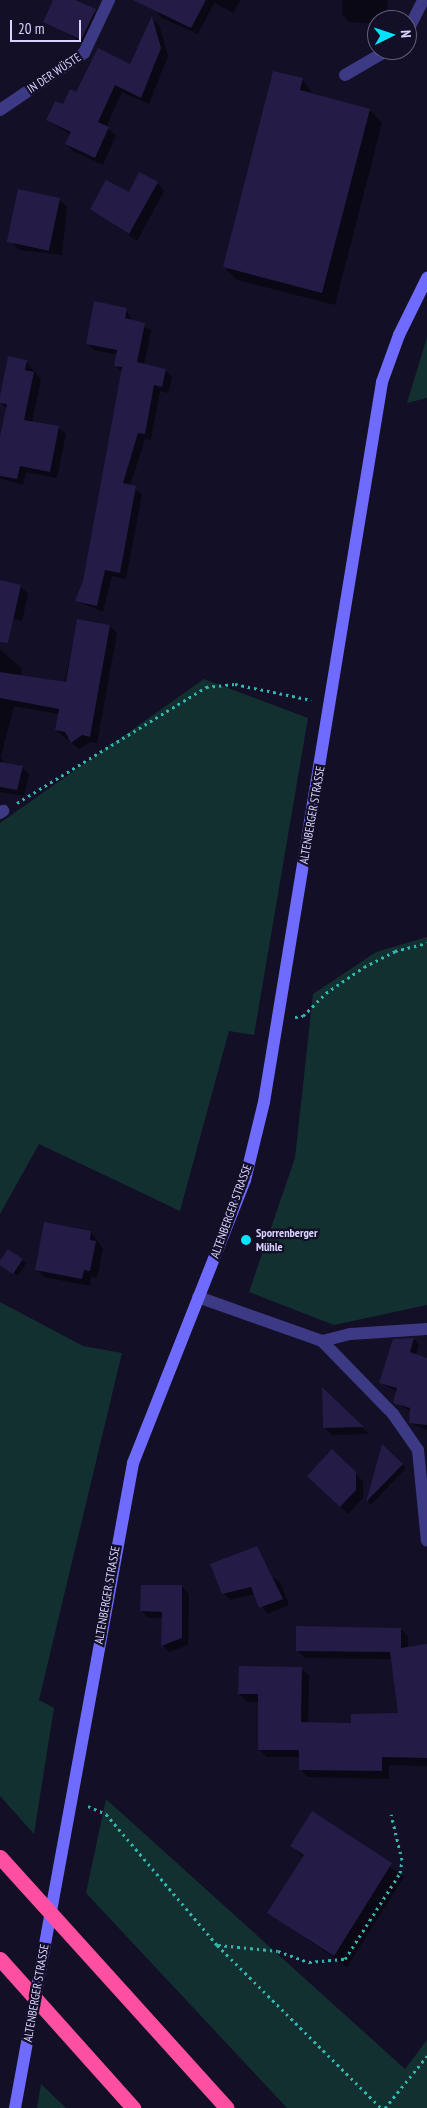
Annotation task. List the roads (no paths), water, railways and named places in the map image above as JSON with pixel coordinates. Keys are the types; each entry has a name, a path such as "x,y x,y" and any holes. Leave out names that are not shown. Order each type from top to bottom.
{"highway":[{"path":"0,1857 227,2108"},
{"path":"0,1959 134,2108"}],"main road":[{"name":"ALTENBERGER STRASSE","path":"14,2108 24,2062 69,1797 134,1463 244,1180 278,1019 331,705 382,382 399,334 427,278"}],"street":[{"name":"IN DER WÜSTE","path":"0,110 84,53 109,0"},
{"path":"417,12 423,0"},
{"path":"345,75 371,60"},
{"path":"198,1297 322,1341 393,1414 418,1450 427,1541"},
{"path":"322,1341 351,1334 427,1329"}],"place":[{"name":"Sporrenberger Mühle","path":"246,1240"}]}
